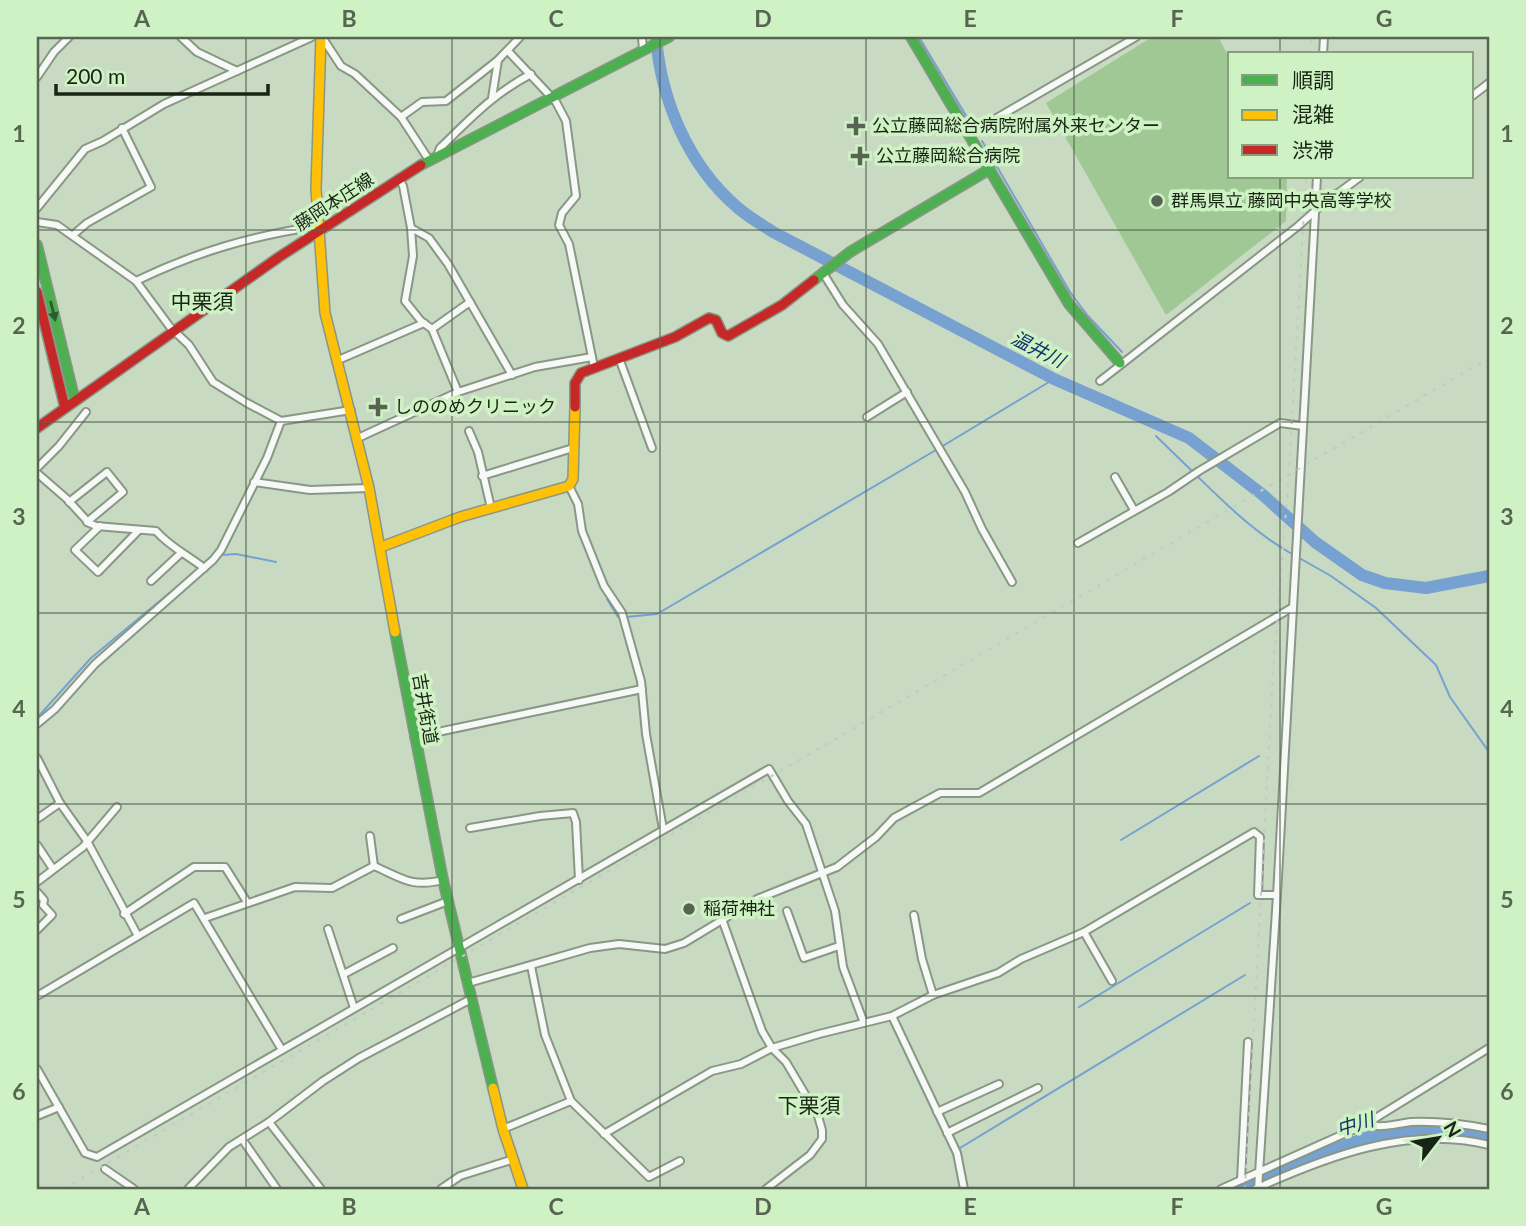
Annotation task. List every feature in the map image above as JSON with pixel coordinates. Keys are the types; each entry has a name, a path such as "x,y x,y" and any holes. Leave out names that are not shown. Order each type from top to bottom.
{"main road":[{"name":"吉井街道","path":"321,37 316,133 318,228 325,313 369,488 443,880 503,1129 523,1189"},
{"path":"911,37 1069,304 1120,363"},
{"name":"藤岡本庄線","path":"37,428 318,228 398,178 665,39"},
{"path":"381,547 460,517 569,485 573,479 575,383 580,373 675,337 709,318 716,320 722,333 729,337 782,306 850,252 990,169"},
{"path":"37,245 75,401"},
{"path":"37,292 65,408"}],"street":[{"path":"37,77 54,52 69,37"},
{"path":"181,37 197,52 237,71"},
{"path":"37,208 85,149 164,104 312,37"},
{"path":"321,37 341,66 355,74 401,117 433,158 440,148 505,87 531,74"},
{"path":"509,37 515,45"},
{"path":"401,117 422,102 446,101 498,60 520,37"},
{"path":"642,37 646,48"},
{"path":"969,134 1136,37"},
{"path":"508,51 561,111 569,133 576,196 562,213 559,225 569,244 594,367"},
{"path":"492,99 498,60"},
{"path":"1474,94 1489,83"},
{"path":"73,235 88,223 151,187 122,128"},
{"path":"398,178 403,186 413,256 405,301 424,323 432,328 458,392"},
{"path":"1317,178 1277,895 1257,1189 1377,1144 1418,1138 1474,1141 1489,1145"},
{"path":"1100,381 1359,178"},
{"path":"37,222 57,225 136,281 173,332 189,345 213,382 281,421 351,410"},
{"path":"136,281 164,267 222,245 318,228"},
{"path":"411,228 429,238 449,264 512,375"},
{"path":"823,273 843,305 878,344 965,492 982,529 1013,582"},
{"path":"432,328 470,302"},
{"path":"336,361 424,323"},
{"path":"358,438 458,392 536,368 592,357"},
{"path":"619,358 652,448"},
{"path":"867,417 907,392"},
{"path":"86,412 37,471 87,522 100,526 156,531 167,544 188,555 204,568"},
{"path":"37,724 55,709 94,664 222,550 277,435 281,421"},
{"path":"1078,543 1280,424 1303,426"},
{"path":"469,431 478,452 491,508"},
{"path":"482,476 573,448"},
{"path":"69,502 107,472 123,492 87,522"},
{"path":"1115,477 1134,510"},
{"path":"254,482 310,490 369,488"},
{"path":"569,485 578,504 582,531 600,575 622,613 642,689 646,734 663,829"},
{"path":"100,526 75,550 98,572 139,530"},
{"path":"151,581 181,553"},
{"path":"468,983 590,948 619,944 665,949 684,943 757,899 837,867 876,837 894,818 915,805 940,793 979,793 1293,607"},
{"path":"414,737 642,689"},
{"path":"37,758 60,803 87,841 138,936"},
{"path":"37,1069 85,1153 97,1157 769,769 806,824 835,911 843,967 864,1023"},
{"path":"37,819 60,803"},
{"path":"37,882 87,841 117,807"},
{"path":"470,828 573,813 576,822 579,880"},
{"path":"604,1134 712,1071 741,1064 772,1048 892,1016 933,995 998,973 1021,959 1046,951 1084,932 1254,832 1260,837 1258,895 1277,895"},
{"path":"370,836 374,866"},
{"path":"37,845 53,869"},
{"path":"374,866 412,883 425,885 443,880"},
{"path":"205,918 295,887 332,888 374,866"},
{"path":"124,914 194,867 225,867 247,902"},
{"path":"37,892 52,915 37,930"},
{"path":"401,919 448,901"},
{"path":"37,996 194,903 282,1049"},
{"path":"787,911 804,958 839,946"},
{"path":"914,915 922,960 933,995"},
{"path":"722,919 762,1031 772,1048 786,1062 818,1115 822,1139 810,1154 766,1189"},
{"path":"328,929 354,1008"},
{"path":"1084,932 1112,981"},
{"path":"344,974 393,948"},
{"path":"531,966 545,1035 571,1101 649,1177 680,1161"},
{"path":"188,1189 229,1147 269,1122 323,1081 359,1058 471,999"},
{"path":"892,1016 957,1153 964,1189"},
{"path":"1241,1180 1248,1042"},
{"path":"1221,1189 1366,1124 1489,1048"},
{"path":"937,1112 999,1084"},
{"path":"947,1133 1038,1088"},
{"path":"503,1129 571,1101"},
{"path":"37,1116 59,1107"},
{"path":"269,1122 321,1189"},
{"path":"1366,1124 1376,1127 1410,1122 1438,1122 1489,1129"},
{"path":"242,1139 277,1189"},
{"path":"441,1189 460,1177 514,1158"},
{"path":"105,1169 134,1189"}],"green space":[{"name":"群馬県立 藤岡中央高等学校","path":"1152,37 1218,37 1228,55 1228,178 1287,178 1286,221 1166,315 1046,103"}],"waterway":[{"name":"温井川","path":"656,37 671,107 691,151 704,172 737,207 773,232 1054,379 1189,438 1263,495 1315,542 1362,575 1385,583 1426,588 1489,576"},
{"path":"919,37 974,129"},
{"path":"982,141 1070,292 1088,316 1122,352"},
{"path":"941,447 1054,379"},
{"path":"1156,436 1193,472"},
{"path":"626,617 657,614 936,450"},
{"path":"1197,476 1254,528 1292,554"},
{"path":"222,555 236,554 276,562"},
{"path":"1301,559 1331,576 1376,608 1436,665 1450,697 1489,752"},
{"path":"37,718 91,658 191,575"},
{"path":"607,599 618,617 621,617"},
{"path":"1121,840 1259,756"},
{"path":"1079,1007 1250,903"},
{"path":"960,1148 1245,975"},
{"name":"中川","path":"1238,1189 1370,1136 1444,1130 1489,1137"}],"railway":[{"path":"1310,52 1311,37"},
{"path":"1245,1189 1273,673 1288,486 1306,178"},
{"path":"63,1189 1489,358"}],"traffic: fast":[{"path":"421,165 669,37"},
{"path":"911,37 1069,304 1120,363"},
{"path":"814,280 850,252 990,169"},
{"path":"37,245 75,401"},
{"path":"395,632 443,880 493,1088"}],"traffic: slow":[{"path":"321,37 316,189 325,313 369,488 395,632"},
{"path":"381,547 460,517 569,486 573,479 575,407"},
{"path":"493,1088 523,1189"}],"traffic: jam":[{"path":"37,428 279,257 421,165"},
{"path":"575,407 575,383 581,373 675,337 709,318 716,320 722,333 728,336 782,305 814,280"},
{"path":"37,292 65,408"}],"place":[{"name":"公立藤岡総合病院附属外来センター","path":"856,126"},
{"name":"公立藤岡総合病院","path":"860,156"},
{"name":"群馬県立 藤岡中央高等学校","path":"1157,201"},
{"name":"しののめクリニック","path":"378,407"},
{"name":"稲荷神社","path":"689,909"}],"district":[{"name":"中栗須","path":"202,302"},
{"name":"下栗須","path":"809,1106"}]}
